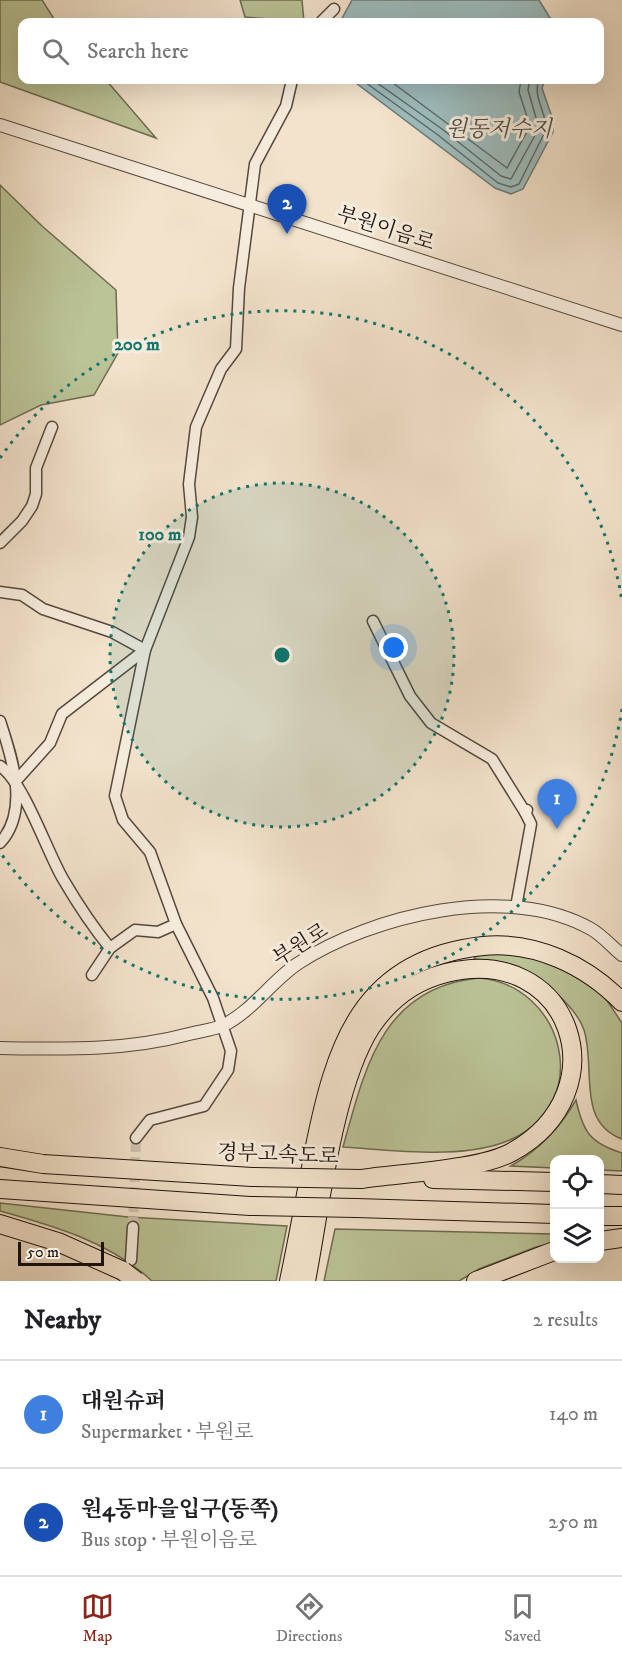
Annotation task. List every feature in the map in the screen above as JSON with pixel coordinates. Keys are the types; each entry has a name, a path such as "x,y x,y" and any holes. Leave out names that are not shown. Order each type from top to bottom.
{"highway":[{"path":"289,1281 327,1089 338,1055 354,1022 372,999 400,973 430,956 467,948 505,944 543,952 579,967 622,1002"},
{"path":"306,1281 336,1122 354,1062 371,1028 395,998 428,977 467,968 510,973 546,994 570,1029 575,1074 569,1094 548,1128 511,1153 481,1163 361,1179"},
{"name":"경부고속도로","path":"0,1157 44,1164 252,1177 495,1178 550,1182"},
{"path":"604,1184 622,1185"},
{"path":"0,1189 250,1206 550,1214"},
{"path":"604,1216 622,1216"},
{"path":"0,1224 58,1242 130,1271"},
{"path":"604,1240 622,1238"},
{"path":"476,1281 550,1253"}],"street":[{"path":"325,18 334,9"},
{"path":"136,1138 150,1120 204,1106 211,1099 228,1070 231,1051 213,998 176,924 150,852 123,820 115,796 145,650 189,537 192,517 189,484 196,427 221,369 236,349 248,205 255,164 286,106 291,84"},
{"name":"부원이음로","path":"0,125 622,325"},
{"path":"0,543 22,521 32,506 36,494 36,468 52,427"},
{"path":"0,592 22,595 43,609 112,632 145,650"},
{"path":"373,621 410,696 431,723 492,759 526,811 531,824 516,906"},
{"path":"15,782 50,743 62,714 145,650"},
{"path":"0,721 15,782 16,802 12,824 0,843"},
{"path":"0,766 15,782 62,877 87,919 110,948"},
{"name":"부원로","path":"0,1048 73,1050 132,1047 223,1025 243,1012 296,965 369,929 438,912 479,906 516,906 567,918 592,930 622,955"},
{"path":"92,975 110,948 135,930 158,932 176,924"},
{"path":"130,1271 133,1227"}],"green space":[{"path":"0,0 42,0 53,18 18,18 18,84 109,84 156,138 0,82"},
{"path":"240,0 302,0 304,18 245,17"},
{"path":"0,185 42,226 116,290 118,353 94,395 41,405 0,425"},
{"path":"516,952 552,963 578,978 604,996 622,1023 622,1139 608,1131 598,1120 593,1107 584,1030 574,1012 547,985 528,971 508,963 474,959 477,954"},
{"path":"479,978 508,985 531,1000 548,1021 558,1046 560,1072 554,1098 539,1120 514,1138 475,1150 407,1152 343,1147 370,1061 383,1036 399,1015 420,997 446,985"},
{"path":"576,1100 585,1128 590,1135 602,1145 622,1153 622,1171 604,1170 604,1155 550,1155 550,1168 511,1166 548,1138"},
{"path":"0,1203 128,1217 287,1226 276,1281 152,1281 136,1267 100,1246 61,1229 0,1211"},
{"path":"335,1229 550,1234 550,1244 479,1269 459,1281 324,1281"}],"water":[{"path":"352,0 539,0 550,18 342,18"},
{"name":"원동저수지","path":"357,84 544,84 542,88 553,120 553,132 523,189 511,194 495,188"}],"tunnel":[{"path":"133,1227 136,1138"}],"place":[{"name":"원4동마을입구(동쪽)","path":"287,234"},
{"name":"대원슈퍼","path":"557,829"}]}
